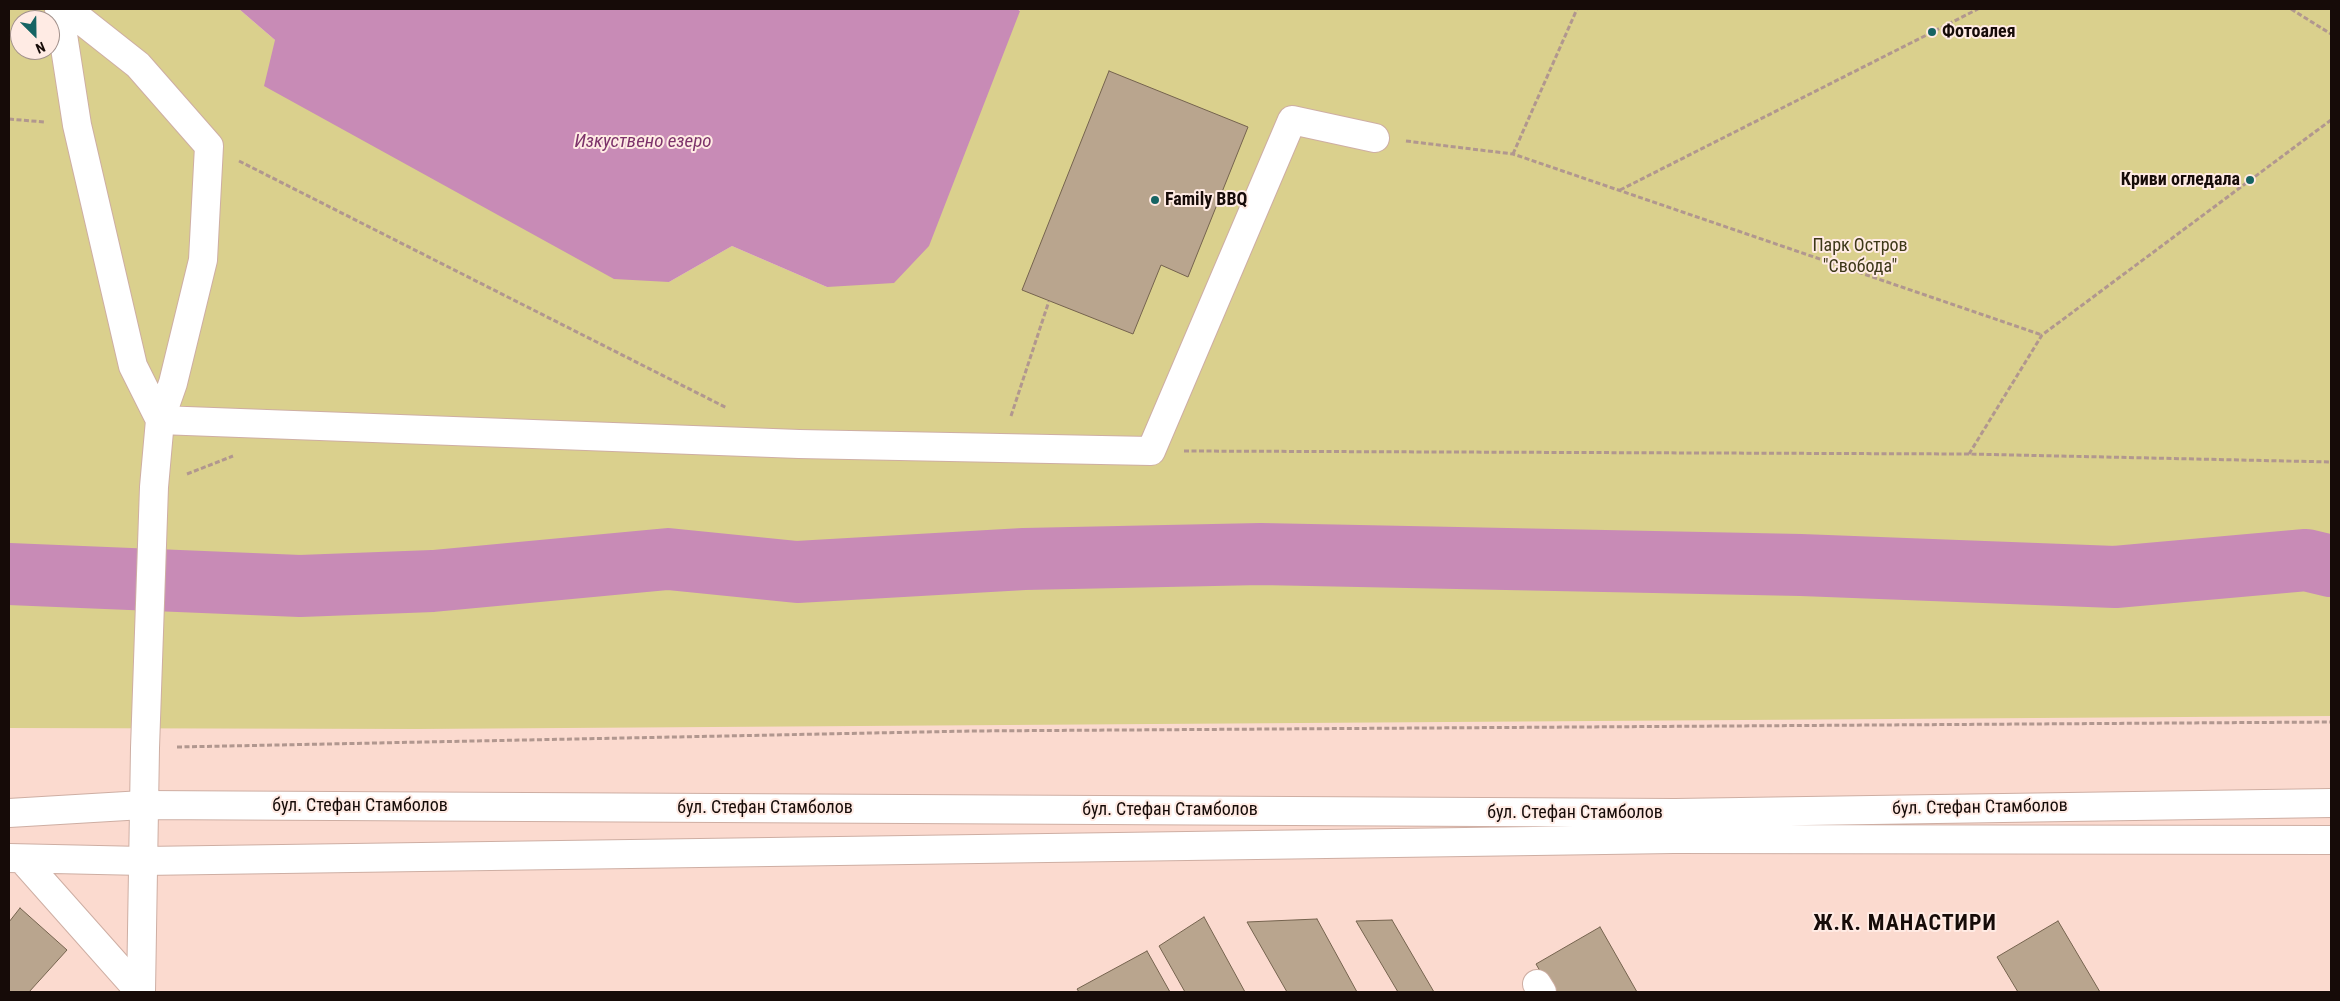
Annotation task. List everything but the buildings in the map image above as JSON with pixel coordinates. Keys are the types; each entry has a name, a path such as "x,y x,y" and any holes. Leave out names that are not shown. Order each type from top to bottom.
{"main road":[{"path":"59,9 77,125 133,366 160,420"},
{"path":"67,9 138,65 209,146 203,260 173,383 160,420 154,487 143,805 141,992"},
{"path":"160,420 798,444 1151,451 1292,120 1375,138"},
{"name":"бул. Стефан Стамболов","path":"9,813 143,805 1675,813 2331,803"},
{"name":"бул. Стефан Стамболов","path":"15,859 143,861 1674,839 2331,840"},
{"path":"15,859 141,992"}],"path":[{"path":"1513,154 1577,9"},
{"path":"1620,190 1978,9"},
{"path":"2291,9 2331,34"},
{"path":"1969,454 2042,335 2331,120"},
{"path":"1375,138 1513,154 2042,335"},
{"path":"209,146 728,409"},
{"path":"1001,448 1049,301"},
{"path":"1151,451 1969,454 2331,462"},
{"path":"145,748 972,730 2331,722"}],"green space":[{"name":"Парк Остров \"Свобода\"","path":"9,9 239,9 275,40 669,282 732,246 827,287 1020,10 1017,9 2331,9 2331,716 418,729 9,728"}],"water":[{"name":"Изкуствено езеро","path":"239,9 1017,9 1020,11 929,246 894,283 827,287 732,246 669,282 614,279 264,86 275,40"}],"waterway":[{"path":"9,574 300,586 433,581 668,559 797,572 1024,559 1261,554 1801,565 2115,577 2306,560 2331,566"}],"place":[{"name":"Фотоалея","path":"1932,32"},
{"name":"Криви огледала","path":"2250,180"},
{"name":"Family BBQ","path":"1155,200"}],"district":[{"name":"Ж.К. МАНАСТИРИ","path":"1905,924"}]}
